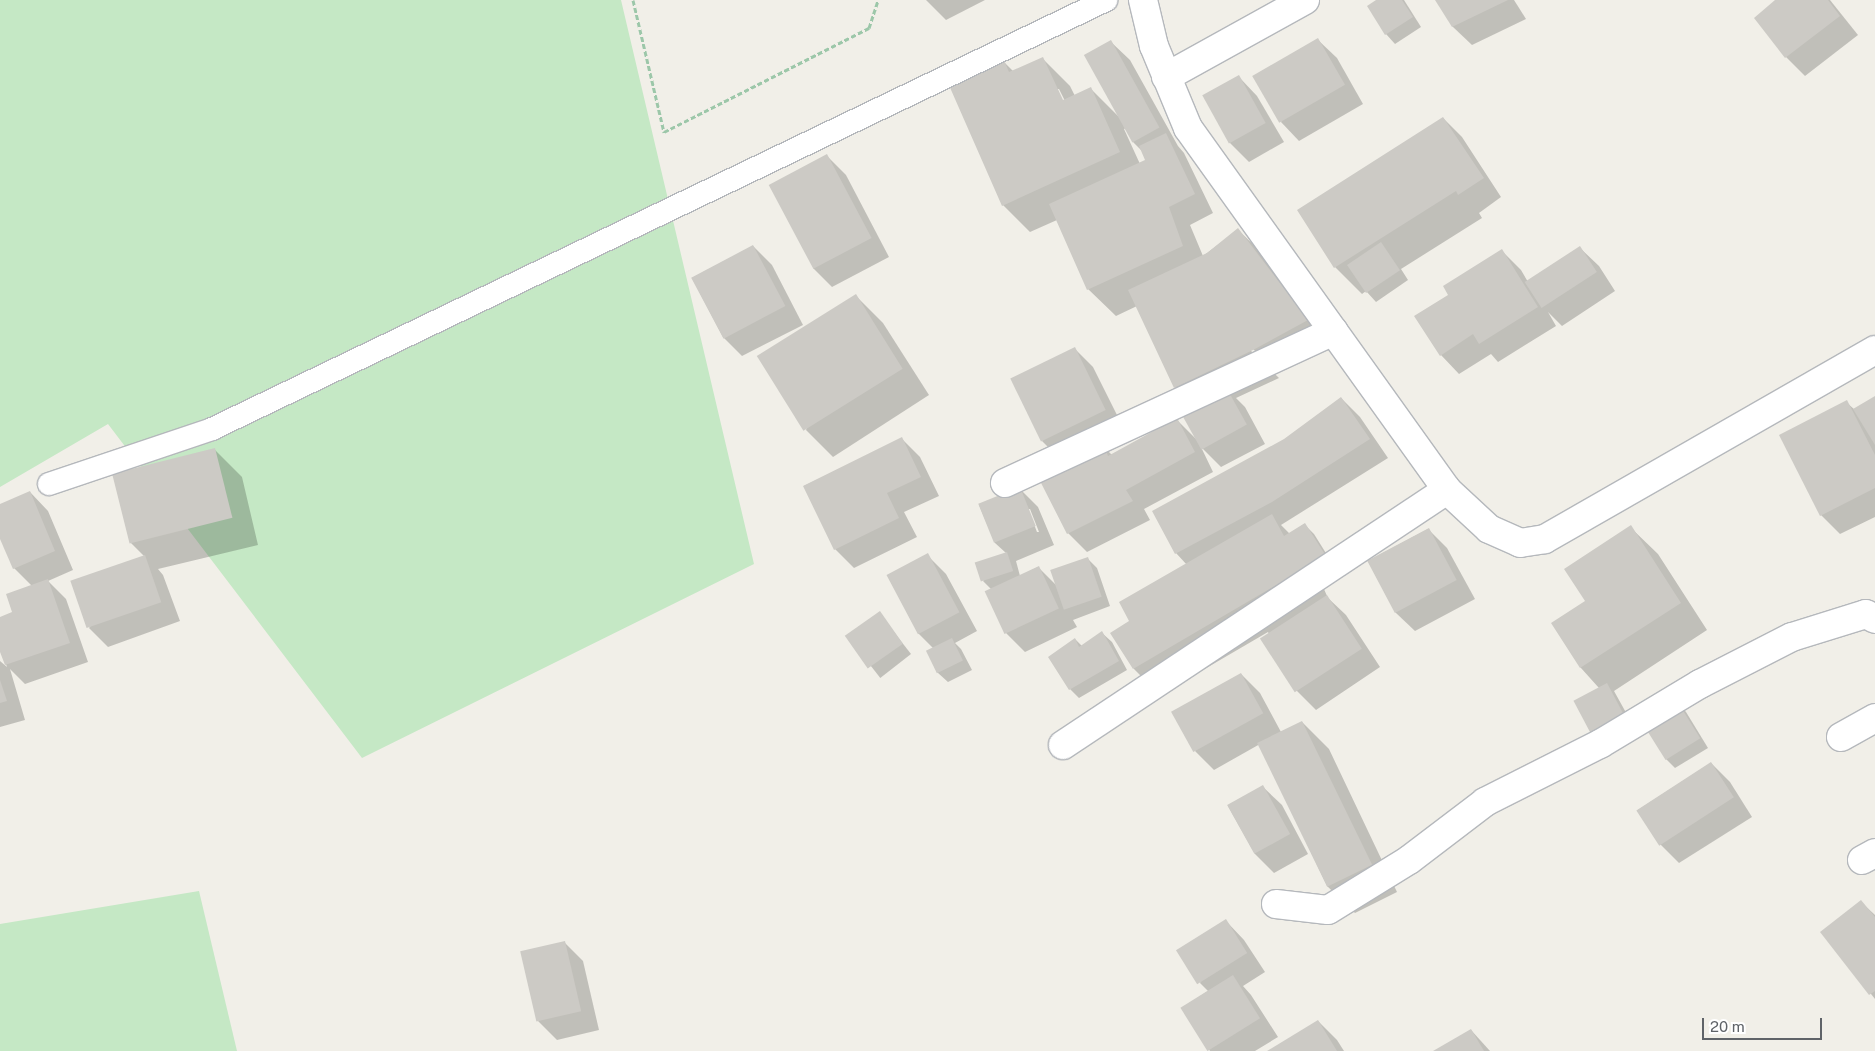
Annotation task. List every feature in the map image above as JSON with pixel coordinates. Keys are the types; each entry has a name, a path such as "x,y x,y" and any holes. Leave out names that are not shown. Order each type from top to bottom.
{"street":[{"path":"1143,0 1154,46 1188,128 1447,490 1489,529 1520,543 1545,539 1875,350"},
{"path":"1166,77 1305,0"},
{"path":"1005,483 1334,331"},
{"path":"1063,746 1447,490"},
{"path":"1276,904 1328,910 1408,860 1486,802 1600,744 1700,684 1792,637 1866,614 1875,619"},
{"path":"1840,737 1875,718"}],"lane":[{"path":"49,484 212,429 1106,0"}],"path":[{"path":"633,0 664,132 869,28 878,0"}],"green space":[{"path":"0,0 621,0 754,564 362,758 108,424 0,487"},
{"path":"199,891 237,1051 0,1051 0,924"}],"building":[{"path":"1376,0 1402,0 1413,17 1385,35 1367,6"},
{"path":"1435,0 1508,0 1452,27"},
{"path":"1775,0 1828,0 1840,16 1785,58 1754,18"},
{"path":"1318,38 1345,85 1279,123 1252,76"},
{"path":"1111,40 1159,127 1132,142 1084,55"},
{"path":"1043,57 1063,100 1091,87 1120,152 1002,206 948,83 1003,58 1009,72"},
{"path":"1239,75 1266,123 1229,143 1202,95"},
{"path":"1443,117 1484,178 1458,195 1456,191 1334,268 1297,210"},
{"path":"1166,133 1195,194 1169,207 1183,246 1087,290 1049,204 1145,160 1139,146"},
{"path":"827,154 872,238 813,269 769,185"},
{"path":"1238,228 1308,320 1253,350 1174,388 1128,290 1207,253"},
{"path":"1381,242 1400,270 1366,293 1347,265"},
{"path":"753,245 785,306 724,339 691,278"},
{"path":"1580,246 1597,272 1542,308 1525,282"},
{"path":"1502,249 1538,307 1479,344 1473,334 1440,356 1414,316 1448,295 1443,286"},
{"path":"856,294 903,369 803,431 757,356"},
{"path":"1075,347 1106,410 1041,441 1010,379"},
{"path":"1226,387 1247,425 1201,450 1181,412"},
{"path":"1875,396 1875,445 1853,409"},
{"path":"1341,397 1370,439 1272,502 1175,554 1152,511 1284,439"},
{"path":"1847,400 1875,455 1875,488 1820,516 1779,435"},
{"path":"1177,418 1195,452 1126,490 1133,501 1067,534 1039,479 1104,445 1108,456"},
{"path":"902,437 921,477 887,493 899,518 834,550 803,486"},
{"path":"215,448 232,518 130,544 112,474"},
{"path":"1020,487 1036,526 994,543 978,504"},
{"path":"30,491 55,551 13,569 0,539 0,504"},
{"path":"1272,514 1284,536 1305,523 1326,556 1133,669 1110,633 1129,621 1119,602"},
{"path":"1631,525 1681,603 1580,668 1551,623 1585,601 1564,569"},
{"path":"1429,528 1457,580 1395,613 1367,561"},
{"path":"1007,552 1013,571 981,582 975,563"},
{"path":"928,553 959,612 918,634 887,575"},
{"path":"145,555 161,602 87,628 70,581"},
{"path":"1088,557 1102,597 1064,610 1050,570"},
{"path":"1039,566 1059,609 1004,634 985,591"},
{"path":"48,579 70,643 5,665 0,652 0,617 12,612 6,594"},
{"path":"1327,595 1362,649 1295,692 1260,639"},
{"path":"880,611 903,644 868,668 845,636"},
{"path":"1102,631 1119,661 1069,690 1048,657 1075,638 1079,647"},
{"path":"952,638 963,660 937,673 926,651"},
{"path":"1241,673 1263,713 1193,752 1171,712"},
{"path":"0,680 7,701 0,703"},
{"path":"1607,683 1626,718 1592,736 1573,701"},
{"path":"1677,701 1700,738 1666,760 1642,723"},
{"path":"1302,721 1372,865 1327,887 1257,743"},
{"path":"1711,762 1734,797 1659,846 1636,810"},
{"path":"1263,785 1290,834 1254,854 1227,805"},
{"path":"1861,900 1875,917 1875,991 1869,995 1820,932"},
{"path":"1226,919 1247,953 1197,984 1176,950"},
{"path":"565,941 581,1011 536,1022 520,951"},
{"path":"1233,975 1260,1018 1207,1051 1180,1008"},
{"path":"1318,1020 1337,1051 1267,1051"},
{"path":"1471,1029 1484,1051 1433,1051"}]}
